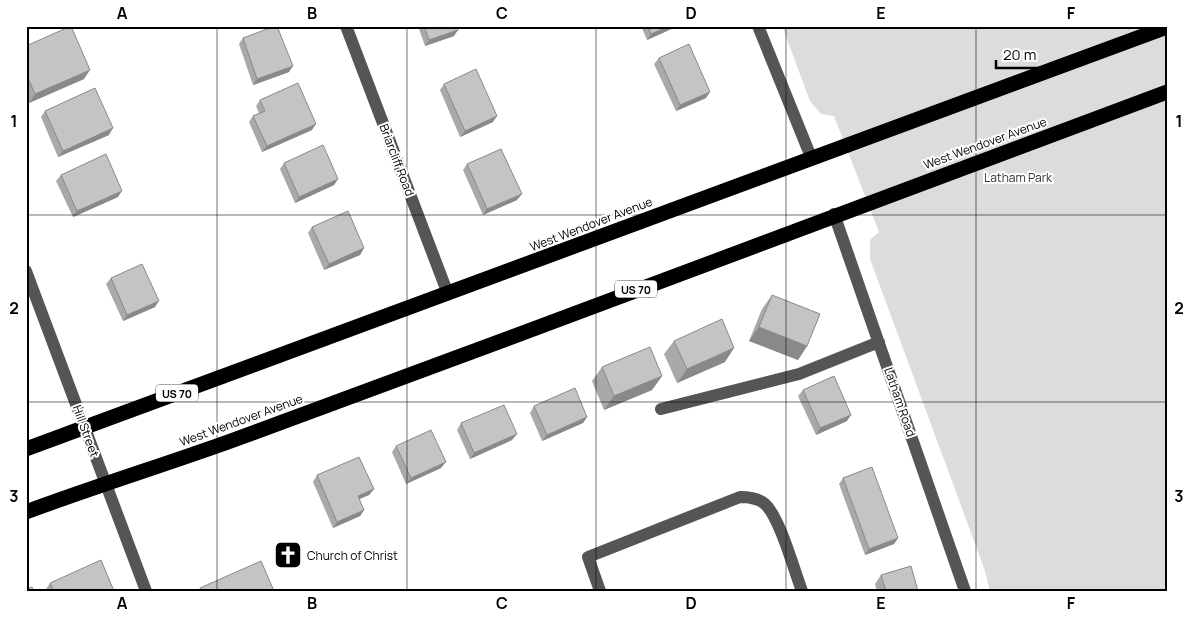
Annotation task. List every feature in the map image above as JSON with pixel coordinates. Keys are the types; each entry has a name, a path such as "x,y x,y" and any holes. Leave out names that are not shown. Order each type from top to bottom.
{"highway":[{"name":"West Wendover Avenue","path":"26,449 1163,28"},
{"name":"West Wendover Avenue","path":"26,512 104,482 225,443 834,214 1167,92"}],"street":[{"name":"Briarcliff Road","path":"346,26 448,294"},
{"path":"758,26 811,157"},
{"name":"Latham Road","path":"834,214 965,591"},
{"name":"Hill Street","path":"26,271 146,591"},
{"path":"661,410 799,374 879,342"},
{"path":"600,591 588,557 740,497 750,497 764,504 774,515 802,591"}],"green space":[{"name":"Latham Park","path":"782,26 1167,26 1167,591 990,591 984,568 870,259 870,240 879,232 834,116 821,114 810,101"}],"building":[{"path":"71,26 90,70 35,94 26,74 26,46"},
{"path":"277,26 293,66 257,79 243,38"},
{"path":"424,26 457,26 458,30 429,40"},
{"path":"648,26 669,26 651,34"},
{"path":"689,44 710,92 680,105 659,58"},
{"path":"476,69 497,116 465,131 444,84"},
{"path":"298,83 316,124 267,146 253,116 265,111 260,100"},
{"path":"95,88 113,128 63,151 45,111"},
{"path":"323,145 338,179 299,197 284,163"},
{"path":"501,149 522,194 487,209 467,164"},
{"path":"106,154 122,191 77,211 61,175"},
{"path":"348,211 364,248 329,264 312,227"},
{"path":"142,264 159,301 127,315 111,278"},
{"path":"772,295 820,314 807,346 759,327"},
{"path":"722,319 734,348 687,369 674,341"},
{"path":"650,347 662,376 614,396 602,367"},
{"path":"834,376 851,415 820,428 803,390"},
{"path":"575,388 587,417 547,435 534,406"},
{"path":"504,405 517,434 474,453 461,423"},
{"path":"431,430 446,462 411,478 396,446"},
{"path":"359,457 374,489 358,496 364,510 337,522 317,475"},
{"path":"872,467 898,538 869,549 843,478"},
{"path":"101,560 114,591 54,591 50,583"},
{"path":"261,561 274,591 201,591 200,588"},
{"path":"911,566 918,591 886,591 881,575"},
{"path":"32,587 34,591 26,591 26,589"}],"place":[{"name":"Church of Christ","path":"288,555"}]}
